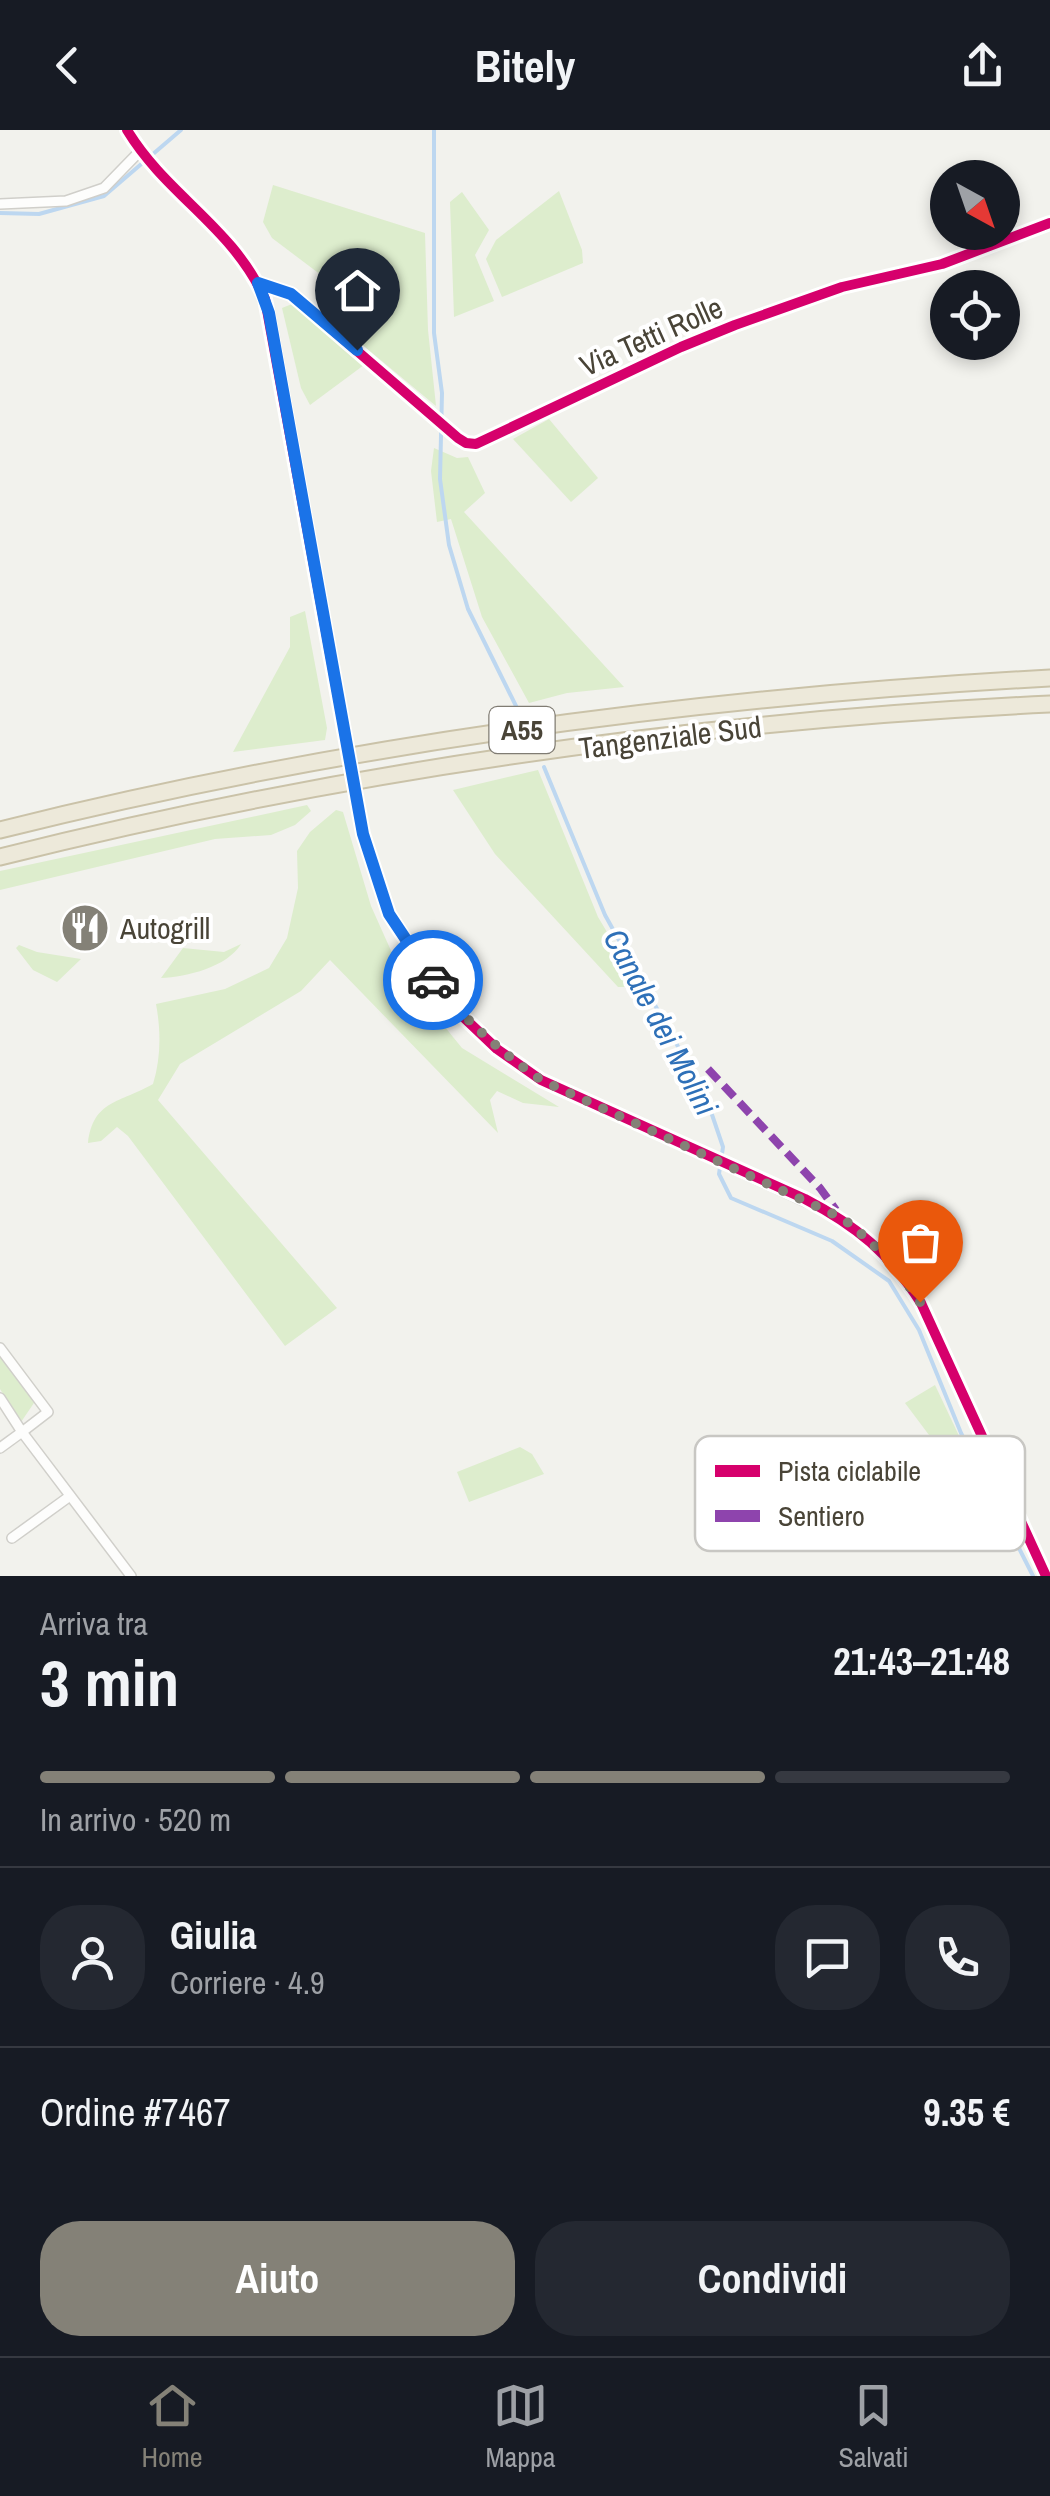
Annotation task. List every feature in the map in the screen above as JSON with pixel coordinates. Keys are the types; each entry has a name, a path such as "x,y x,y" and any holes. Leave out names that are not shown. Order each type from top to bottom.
{"highway":[{"name":"Tangenziale Sud","path":"0,830 306,766 546,726 810,695 1050,678"},
{"name":"Tangenziale Sud","path":"0,856 239,804 552,751 816,720 1050,704"}],"street":[{"path":"127,130 154,168 216,226 240,255 258,283 269,313 363,834 389,914 425,970 458,1012 497,1049 541,1080 842,1218 870,1240 899,1270 940,1342 980,1436"},
{"path":"0,204 66,201 104,188 142,153"},
{"name":"Via Tetti Rolle","path":"258,283 291,294 316,312 451,432 466,443 476,444 681,347 752,319 842,287 942,264 1050,223"},
{"path":"0,1348 48,1412 0,1448"},
{"path":"0,1398 131,1576"},
{"path":"12,1538 70,1496"},
{"path":"1025,1532 1046,1576"}],"green space":[{"path":"273,185 425,233 428,330 436,406 324,313 331,300 329,281 272,238 263,222"},
{"path":"559,191 582,250 583,263 502,297 486,259 496,240"},
{"path":"462,192 489,230 475,255 494,301 454,317 450,202"},
{"path":"292,304 364,365 310,405 301,388 282,308"},
{"path":"549,419 598,478 571,502 513,439"},
{"path":"434,448 457,458 468,457 485,493 464,512 624,687 567,693 529,703 482,617 451,519 437,522 431,471"},
{"path":"305,611 327,728 325,740 233,752 290,647 290,617"},
{"path":"538,770 598,917 640,987 618,987 495,854 453,790"},
{"path":"307,805 311,811 295,825 271,835 215,839 0,890 0,871"},
{"path":"336,810 343,812 371,906 401,973 462,1048 559,1107 523,1103 497,1091 490,1100 498,1133 330,960 301,991 180,1064 158,1100 337,1308 285,1346 128,1136 117,1127 101,1141 88,1143 102,1110 153,1084 159,1044 156,1004 225,989 269,968 287,938 298,888 297,851 310,832"},
{"path":"241,944 226,959 205,969 161,978 183,948 224,952"},
{"path":"19,945 81,959 57,982 33,970 16,948"},
{"path":"0,1351 36,1400 21,1422 0,1389"},
{"path":"935,1385 959,1436 930,1436 905,1403"},
{"path":"520,1447 532,1454 544,1474 469,1502 457,1472"}],"waterway":[{"path":"0,213 39,214 104,196 181,130"},
{"name":"Canale dei Molini","path":"434,130 434,333 442,393 440,479 449,545 468,609 516,706"},
{"name":"Canale dei Molini","path":"544,767 605,915 706,1097 723,1147 719,1174 731,1198 832,1241 889,1281 919,1330 963,1436"},
{"name":"Canale dei Molini","path":"1020,1551 1033,1576"}],"marked path":[{"path":"708,1069 836,1210"}],"cycle path":[{"path":"127,130 161,174 235,251 265,299 363,834 389,914 425,970 458,1012 497,1049 541,1080 805,1199 856,1231 897,1269 921,1303 982,1436"},
{"path":"258,283 291,294 458,438 476,444 735,325 842,287 942,264 1050,223"},
{"path":"1025,1530 1046,1576"}],"way so far":[{"path":"433,980 458,1012 497,1049 541,1080 842,1218 899,1270 920,1302"}],"place":[{"name":"Autogrill","path":"85,928"}],"route":[{"path":"357,350 291,294 258,283 269,313 363,834 389,914 433,980"}]}
